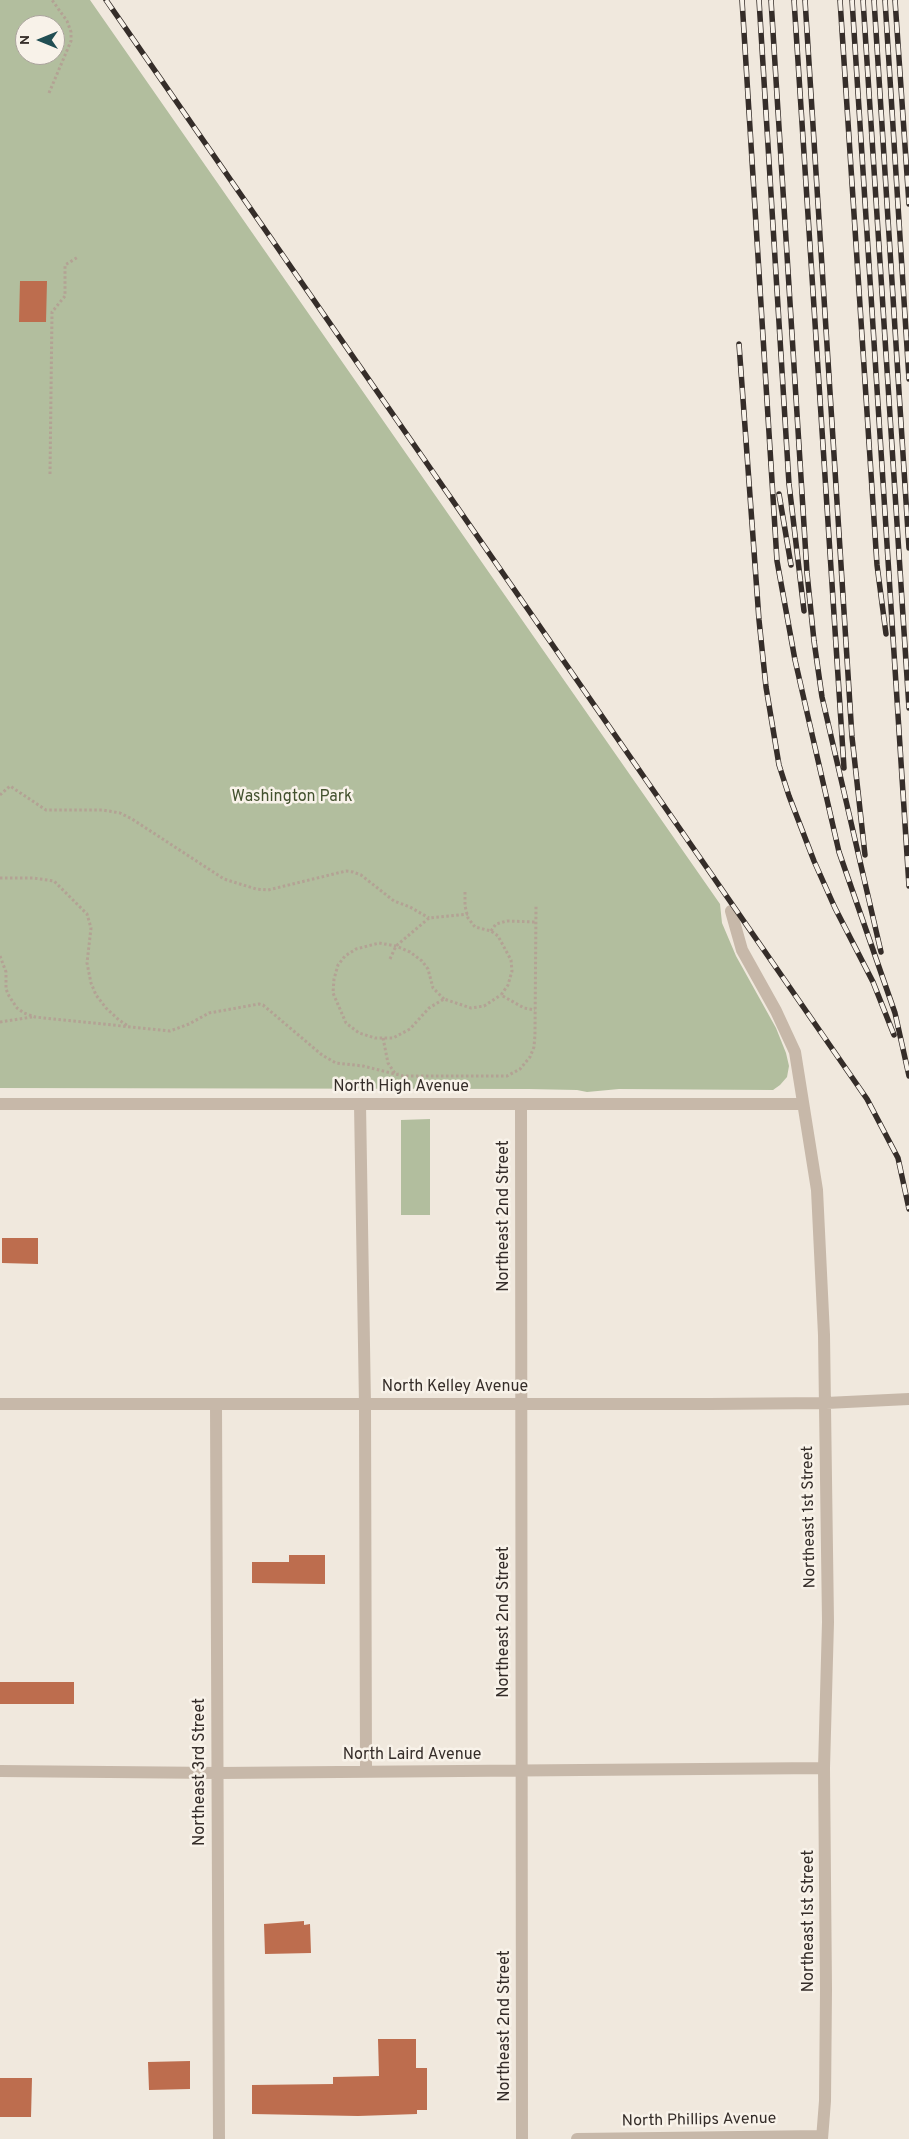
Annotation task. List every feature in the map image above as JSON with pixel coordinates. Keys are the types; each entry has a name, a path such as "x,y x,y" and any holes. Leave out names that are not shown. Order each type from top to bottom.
{"street":[{"name":"Northeast 1st Street","path":"731,911 742,950 790,1039 798,1066 802,1104 812,1149 817,1190 826,1403 828,1622 824,1768 825,2102 822,2138"},
{"name":"North High Avenue","path":"0,1104 802,1104"},
{"path":"360,1104 365,1405 366,1772"},
{"name":"Northeast 2nd Street","path":"521,1104 522,2139"},
{"name":"North Kelley Avenue","path":"0,1404 826,1403 909,1399"},
{"name":"Northeast 3rd Street","path":"216,1405 219,2139"},
{"name":"North Laird Avenue","path":"0,1772 218,1773 824,1768"},
{"name":"North Phillips Avenue","path":"577,2139 822,2138"}],"path":[{"path":"50,93 71,42 71,32 67,22 52,0"},
{"path":"50,474 52,312 65,296 65,265 78,257"},
{"path":"0,795 10,786 46,810 104,810 120,813 224,879 256,889 268,890 353,872 361,875 394,901 410,906 428,918"},
{"path":"0,878 33,878 54,881 87,914 91,928 86,963 91,983 96,995 106,1008 130,1027"},
{"path":"444,999 429,1008 410,1030 393,1038 375,1038 359,1033 346,1024 333,993 334,979 338,965 345,956 356,949 379,943 396,946 410,952 422,961 428,969 434,988 444,999 471,1008 484,1006 502,995 508,985 512,971 511,960 504,944 491,931 476,927 465,906 465,892"},
{"path":"0,956 6,972 5,982 9,996 17,1008 24,1013 36,1017 170,1031 189,1024 209,1013 259,1004 263,1005 330,1060 344,1065 363,1066 403,1076 497,1077 515,1073 530,1057 534,1047 536,905"},
{"path":"390,959 396,946 428,918 468,914"},
{"path":"491,931 496,924 507,921 535,922"},
{"path":"502,995 524,1008 535,1010"},
{"path":"0,1022 36,1017"},
{"path":"383,1038 388,1063 394,1072 403,1076"}],"green space":[{"name":"Washington Park","path":"0,0 90,0 720,904 722,923 736,956 776,1028 789,1066 787,1077 773,1090 619,1089 587,1092 528,1089 0,1088"},
{"path":"430,1119 430,1215 401,1215 401,1120"}],"building":[{"path":"20,281 47,281 46,322 19,322"},
{"path":"2,1238 38,1238 38,1264 2,1263"},
{"path":"289,1555 325,1555 325,1584 252,1583 252,1562 289,1562"},
{"path":"0,1682 74,1682 74,1704 0,1704"},
{"path":"304,1921 304,1925 310,1924 311,1953 265,1954 264,1924"},
{"path":"378,2039 416,2039 416,2068 427,2068 427,2110 417,2110 417,2114 358,2116 252,2114 252,2085 333,2084 333,2077 379,2076"},
{"path":"190,2061 190,2089 149,2090 148,2062"},
{"path":"0,2078 32,2078 31,2117 0,2117"}],"railway":[{"path":"106,0 867,1099 898,1158 909,1209"},
{"path":"742,0 777,561 795,660 839,852 895,1013 909,1076"},
{"path":"759,0 789,484 804,611"},
{"path":"771,0 807,573 814,641 822,697 881,952"},
{"path":"794,0 844,768"},
{"path":"805,0 852,737 865,855"},
{"path":"840,0 877,565 886,634"},
{"path":"852,0 909,886"},
{"path":"863,0 909,708"},
{"path":"874,0 909,548"},
{"path":"885,0 909,379"},
{"path":"895,0 909,204"},
{"path":"739,344 759,620 766,687 779,765 814,861 835,908 873,982 894,1035"},
{"path":"779,494 791,565"}]}
